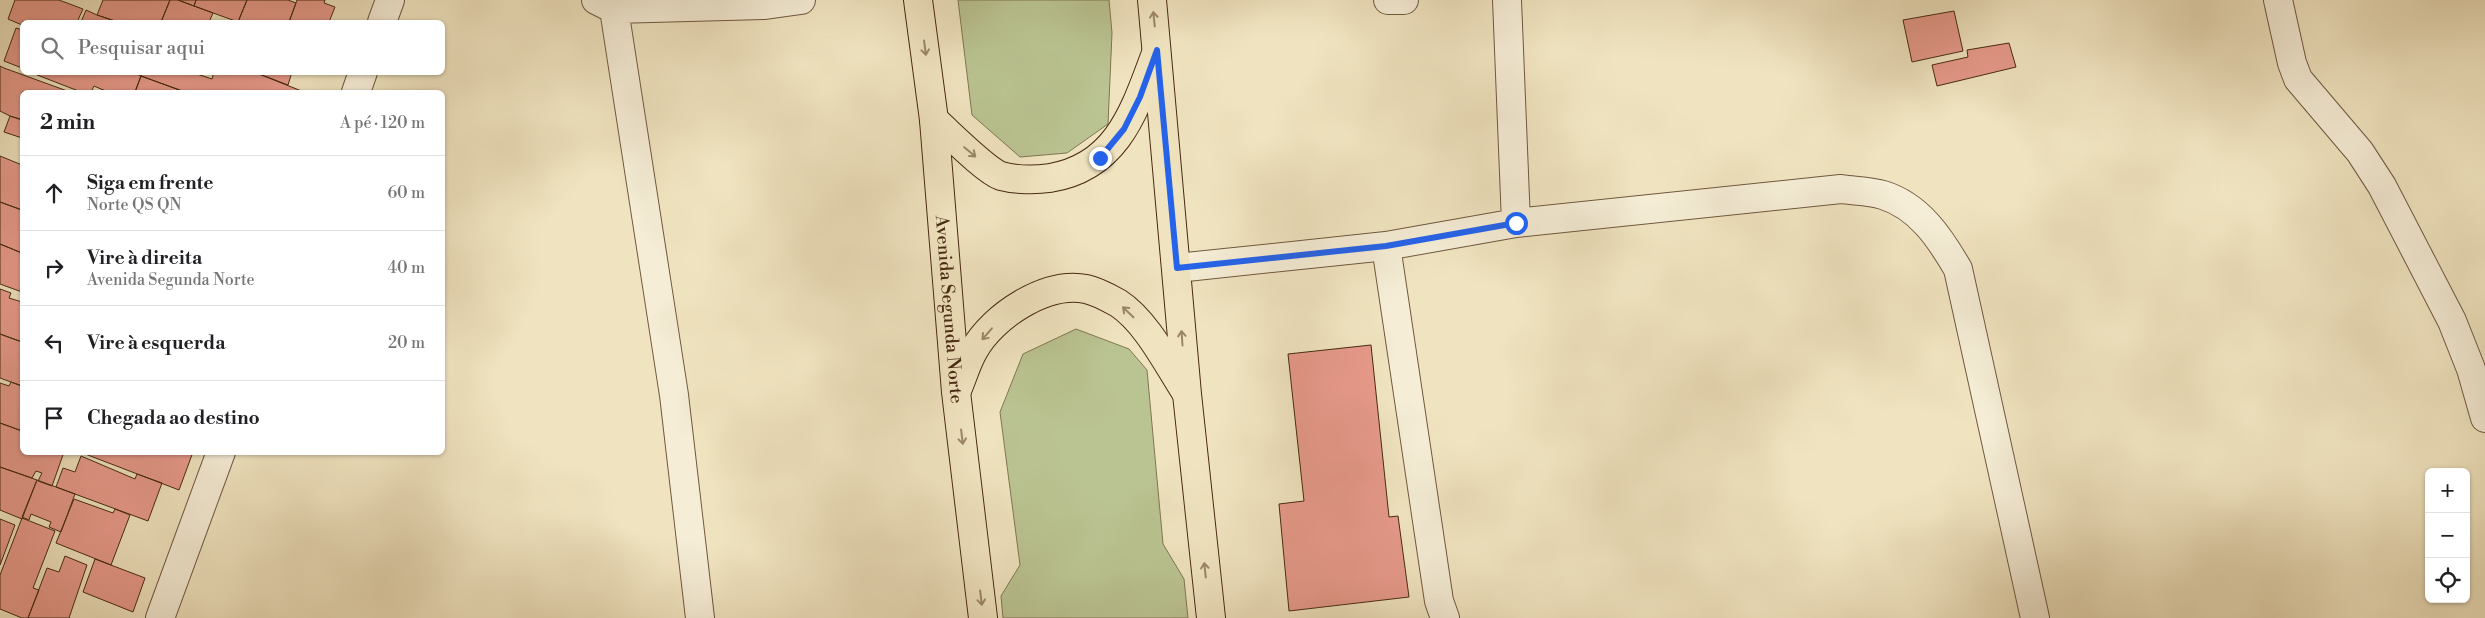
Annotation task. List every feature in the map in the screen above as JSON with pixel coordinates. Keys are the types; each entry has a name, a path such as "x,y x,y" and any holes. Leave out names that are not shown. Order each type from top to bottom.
{"main road":[{"name":"Avenida Segunda Norte","path":"918,0 934,120 956,392 983,618"},
{"path":"1152,0 1187,394 1211,618"},
{"path":"934,120 1000,176 1037,180 1069,175 1100,158 1124,129 1140,97 1157,50"},
{"path":"956,392 974,349 1000,320 1026,300 1059,289 1087,289 1119,304 1146,330 1187,394"}],"street":[{"path":"383,20 390,0"},
{"path":"700,618 674,395 605,4 765,5 801,0"},
{"path":"1388,0 1404,0"},
{"path":"1507,0 1516,223"},
{"path":"2278,0 2292,63 2298,79 2360,152 2382,186 2452,321 2471,369 2485,418"},
{"path":"357,90 362,75"},
{"path":"1177,268 1386,246 1516,223 1841,189 1882,194 1902,203 1918,214 1940,240 1958,269 2034,618"},
{"path":"1386,246 1439,600 1445,618"},
{"path":"160,618 220,455"}],"green space":[{"path":"958,0 1109,0 1112,33 1108,124 1067,153 1020,157 972,115"},
{"path":"1076,329 1129,349 1147,370 1163,544 1184,579 1188,618 1003,618 1001,596 1020,565 1000,412 1023,354"}],"building":[{"path":"15,0 59,0 83,9 78,20 20,20 20,24 8,19"},
{"path":"103,0 170,0 162,20 112,20 97,15"},
{"path":"170,0 178,0 213,13 210,20 162,20"},
{"path":"178,0 196,0 194,6"},
{"path":"196,0 247,0 239,20 232,20 194,6"},
{"path":"247,0 288,0 296,3 290,20 239,20"},
{"path":"297,0 325,0 324,3 335,7 330,20 290,20"},
{"path":"86,10 112,20 82,20"},
{"path":"1954,11 1963,51 1912,62 1903,20"},
{"path":"16,28 20,29 20,67 4,61"},
{"path":"2009,43 2016,67 1937,86 1932,65 1968,57 1967,50"},
{"path":"0,66 64,90 20,90 20,119 0,111"},
{"path":"37,75 141,76 136,90 103,90 94,86 92,90 76,90"},
{"path":"200,75 212,79 213,75 262,75 299,90 180,90 141,76"},
{"path":"262,75 291,75 288,85"},
{"path":"141,76 180,90 136,90"},
{"path":"10,116 20,119 20,137 4,132"},
{"path":"0,156 20,164 20,209 0,202"},
{"path":"0,202 20,209 20,252 0,244"},
{"path":"0,244 20,252 20,291 0,284"},
{"path":"0,289 11,293 9,298 20,301 20,341 0,334"},
{"path":"0,334 20,341 20,385 0,378"},
{"path":"1371,345 1389,517 1398,516 1409,597 1289,611 1279,504 1304,501 1288,354"},
{"path":"11,382 20,385 20,430 0,423 0,383 9,386"},
{"path":"0,423 20,430 20,455 63,455 52,486 38,481 42,473 36,471 32,478 0,467"},
{"path":"88,455 192,455 179,490"},
{"path":"81,456 135,479 137,474 162,483 148,521 56,487 63,468 75,472"},
{"path":"0,467 37,480 22,519 0,510"},
{"path":"37,480 75,494 61,532 49,527 51,522 31,514 29,520 22,517"},
{"path":"74,499 113,513 115,509 130,515 111,565 56,543"},
{"path":"22,518 55,531 33,588 39,590 28,618 22,618 0,609 0,575"},
{"path":"0,519 15,525 0,565"},
{"path":"65,556 87,565 69,618 28,618 47,568 59,572"},
{"path":"95,559 145,578 133,612 83,592"}],"route":[{"path":"1100,158 1124,129 1140,97 1157,50 1177,268 1386,246 1516,223"}]}
